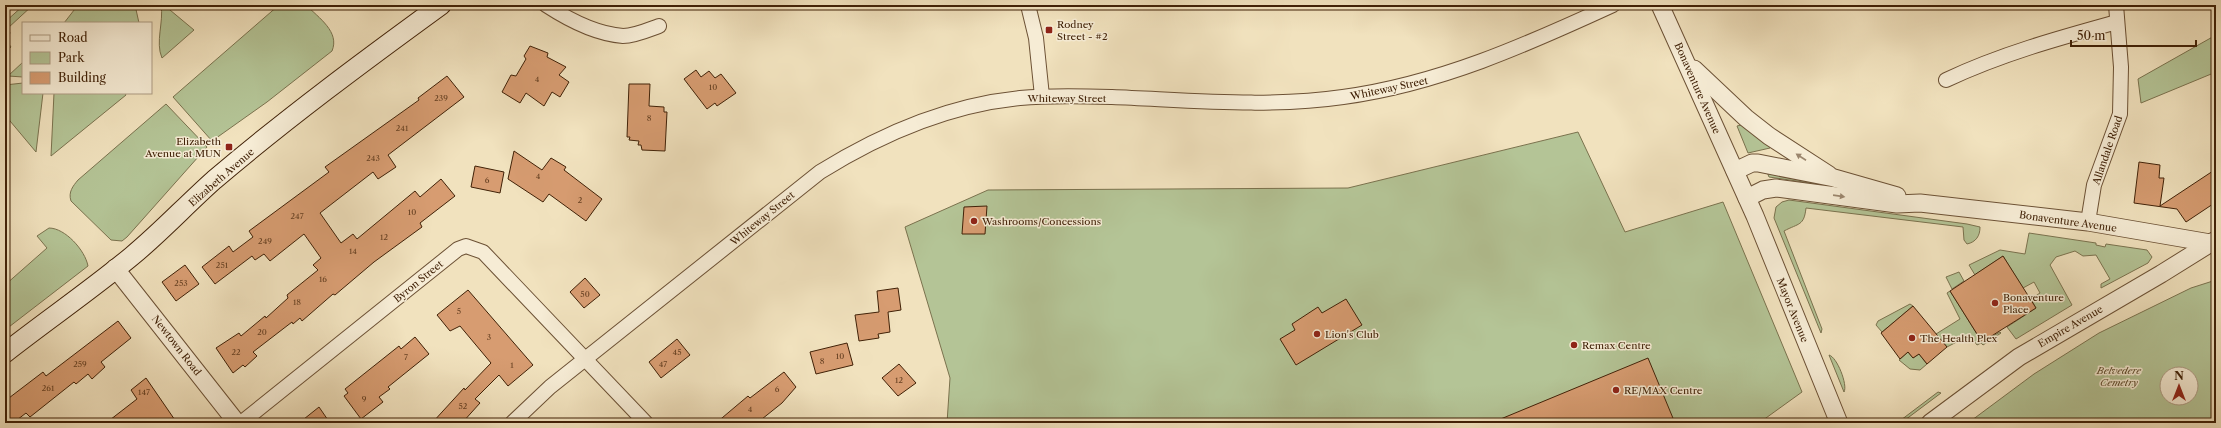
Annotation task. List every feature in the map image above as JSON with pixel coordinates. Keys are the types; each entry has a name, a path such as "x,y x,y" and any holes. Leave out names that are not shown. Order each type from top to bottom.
{"main road":[{"name":"Elizabeth Avenue","path":"5,353 116,268 170,224 213,182 260,142 370,57 441,5"}],"street":[{"path":"546,5 570,20 597,30 624,36 659,26"},
{"path":"1028,5 1036,38 1042,96"},
{"name":"Whiteway Street","path":"512,423 550,387 586,360 785,199 843,158 888,135 940,115 993,102 1042,96 1248,102 1298,101 1343,97 1401,86 1462,69 1521,47 1613,5"},
{"name":"Bonaventure Avenue","path":"1660,5 1747,198 1763,190 1776,188 1897,204 1920,203 2088,222 2214,242"},
{"name":"Allandale Road","path":"2088,222 2094,185 2120,114 2121,66 2116,5"},
{"path":"1946,80 1978,65 2007,55 2117,22"},
{"path":"1687,62 1746,118 1769,136 1834,178"},
{"name":"Bonaventure Avenue","path":"1735,171 1752,163 1834,178 1920,203"},
{"name":"Mayor Avenue","path":"1747,198 1839,423"},
{"name":"Empire Avenue","path":"1936,420 1974,388 2032,348 2214,242"},
{"name":"Byron Street","path":"240,423 458,249 466,246 483,252 586,360"},
{"name":"Newtown Road","path":"116,268 237,423"},
{"path":"586,360 646,423"}],"green space":[{"path":"24,5 33,5 8,28 10,33 6,40 11,47 5,53 5,22"},
{"path":"78,5 135,5 139,22 65,22"},
{"path":"161,5 164,5 194,30 162,58 159,45 162,12"},
{"path":"279,5 306,5 322,20 331,32 334,44 332,51 267,102 212,141 173,97"},
{"path":"2216,35 2216,72 2141,103 2138,79"},
{"path":"22,63 22,77 8,76"},
{"path":"22,83 22,94 43,94 36,152 5,115 5,85"},
{"path":"54,94 126,94 126,95 51,156"},
{"path":"166,104 207,147 127,237 122,241 111,240 71,201 70,195 72,189 78,180"},
{"path":"1741,125 1770,144 1770,148 1748,153 1737,126"},
{"path":"1578,132 1625,232 1723,202 1802,392 1759,423 947,423 950,378 905,227 988,190 1348,188"},
{"path":"1767,172 1817,181 1817,184 1769,177"},
{"path":"1789,200 1967,224 1980,227 1980,230 1975,240 1967,244 1964,240 1963,227 1806,208 1802,221 1784,231 1822,329 1821,333 1774,218 1776,207 1782,202"},
{"path":"49,228 55,229 68,236 83,253 88,266 5,330 5,285 47,248 37,236"},
{"path":"2029,233 2096,243 2096,245 2105,247 2106,244 2147,250 2152,257 2148,263 2101,288 2101,284 2110,279 2096,255 2083,256 2075,251 2056,257 2050,265 2072,305 2016,339 2007,327 2036,308 2031,299 2040,293 2034,282 2023,288 2003,256 1975,275 1969,265 2000,250 2025,254"},
{"path":"1959,272 1964,281 1952,289 1946,277"},
{"name":"Belvedere Cemetry","path":"2216,280 2216,423 1968,423 2034,374 2099,333 2191,288"},
{"path":"1950,291 1982,342 2000,332 2001,333 1983,345 1981,343 1977,345 1970,335 1947,347 1936,334 1960,319 1947,293"},
{"path":"1910,304 1913,306 1882,332 1876,325 1878,321"},
{"path":"1908,352 1913,358 1919,354 1927,364 1920,370 1910,369 1899,360"},
{"path":"1829,355 1835,361 1841,372 1845,388 1844,392"},
{"path":"1938,392 1941,393 1901,423 1897,423"}],"building":[{"path":"530,46 548,53 547,57 566,67 559,75 569,82 560,97 552,92 544,106 526,93 520,103 502,92 511,75 516,76 526,59 524,56"},
{"path":"696,70 701,77 709,71 715,78 721,74 736,93 717,106 715,103 707,109 684,79"},
{"path":"447,76 464,97 388,155 396,167 378,179 373,172 320,213 341,243 353,234 357,239 415,191 420,197 441,179 455,196 420,223 422,227 374,262 335,295 333,294 302,321 300,318 293,324 292,322 253,352 257,356 245,367 243,365 233,373 216,348 239,333 241,336 265,316 266,318 288,298 287,295 318,270 313,265 321,258 304,234 270,261 264,254 255,260 252,256 215,284 202,267 229,246 233,252 253,237 249,231 329,172 325,167 419,100 418,98"},
{"path":"629,84 650,84 649,106 664,107 664,112 667,112 665,151 642,150 641,145 638,145 639,141 629,140 630,137 627,137"},
{"path":"514,151 542,170 551,158 566,167 564,170 602,199 586,221 549,194 543,202 508,179"},
{"path":"2139,162 2160,165 2159,178 2164,178 2160,206 2216,169 2216,202 2186,222 2177,209 2134,203"},
{"path":"475,166 504,172 500,193 471,187"},
{"name":"Washrooms/Concessions","path":"987,206 985,234 962,234 964,207"},
{"name":"Bonaventure Place","path":"2003,256 2036,308 1982,342 1950,291"},
{"path":"185,265 199,284 176,301 162,282"},
{"path":"585,278 600,295 584,308 570,292"},
{"path":"898,288 901,310 888,312 890,332 878,334 879,338 859,341 855,315 879,312 877,291"},
{"path":"468,290 533,365 508,386 499,375 475,399 480,403 462,423 432,423 464,388 465,390 491,363 460,326 450,331 437,315"},
{"name":"Lion's Club","path":"1346,299 1362,325 1296,365 1280,339 1295,330 1292,324 1318,307 1322,313"},
{"name":"The Health Plex","path":"1913,306 1947,347 1927,364 1919,354 1913,358 1908,352 1900,359 1881,333"},
{"path":"118,321 131,338 101,362 105,367 92,379 88,374 76,384 74,382 30,417 26,413 13,423 5,423 5,401 43,372 46,376"},
{"path":"415,337 429,354 388,387 390,389 379,397 383,402 361,419 344,396 348,393 345,389 399,346 401,349"},
{"path":"677,339 690,355 661,378 649,362"},
{"path":"847,343 853,365 816,374 810,352"},
{"name":"RE/MAX Centre","path":"1648,358 1675,423 1491,423"},
{"path":"899,364 916,383 898,396 882,378"},
{"path":"784,372 796,387 782,403 757,423 716,423 748,396 750,398"},
{"path":"146,378 177,423 106,423 137,399 131,390"},
{"path":"319,407 330,423 299,423"}],"place":[{"name":"Rodney Street - #2","path":"1049,30"},
{"name":"Elizabeth Avenue at MUN","path":"229,147"},
{"name":"Washrooms/Concessions","path":"974,221"},
{"name":"Bonaventure Place","path":"1995,303"},
{"name":"Lion's Club","path":"1317,334"},
{"name":"The Health Plex","path":"1912,338"},
{"name":"Remax Centre","path":"1574,345"},
{"name":"RE/MAX Centre","path":"1616,390"}]}
